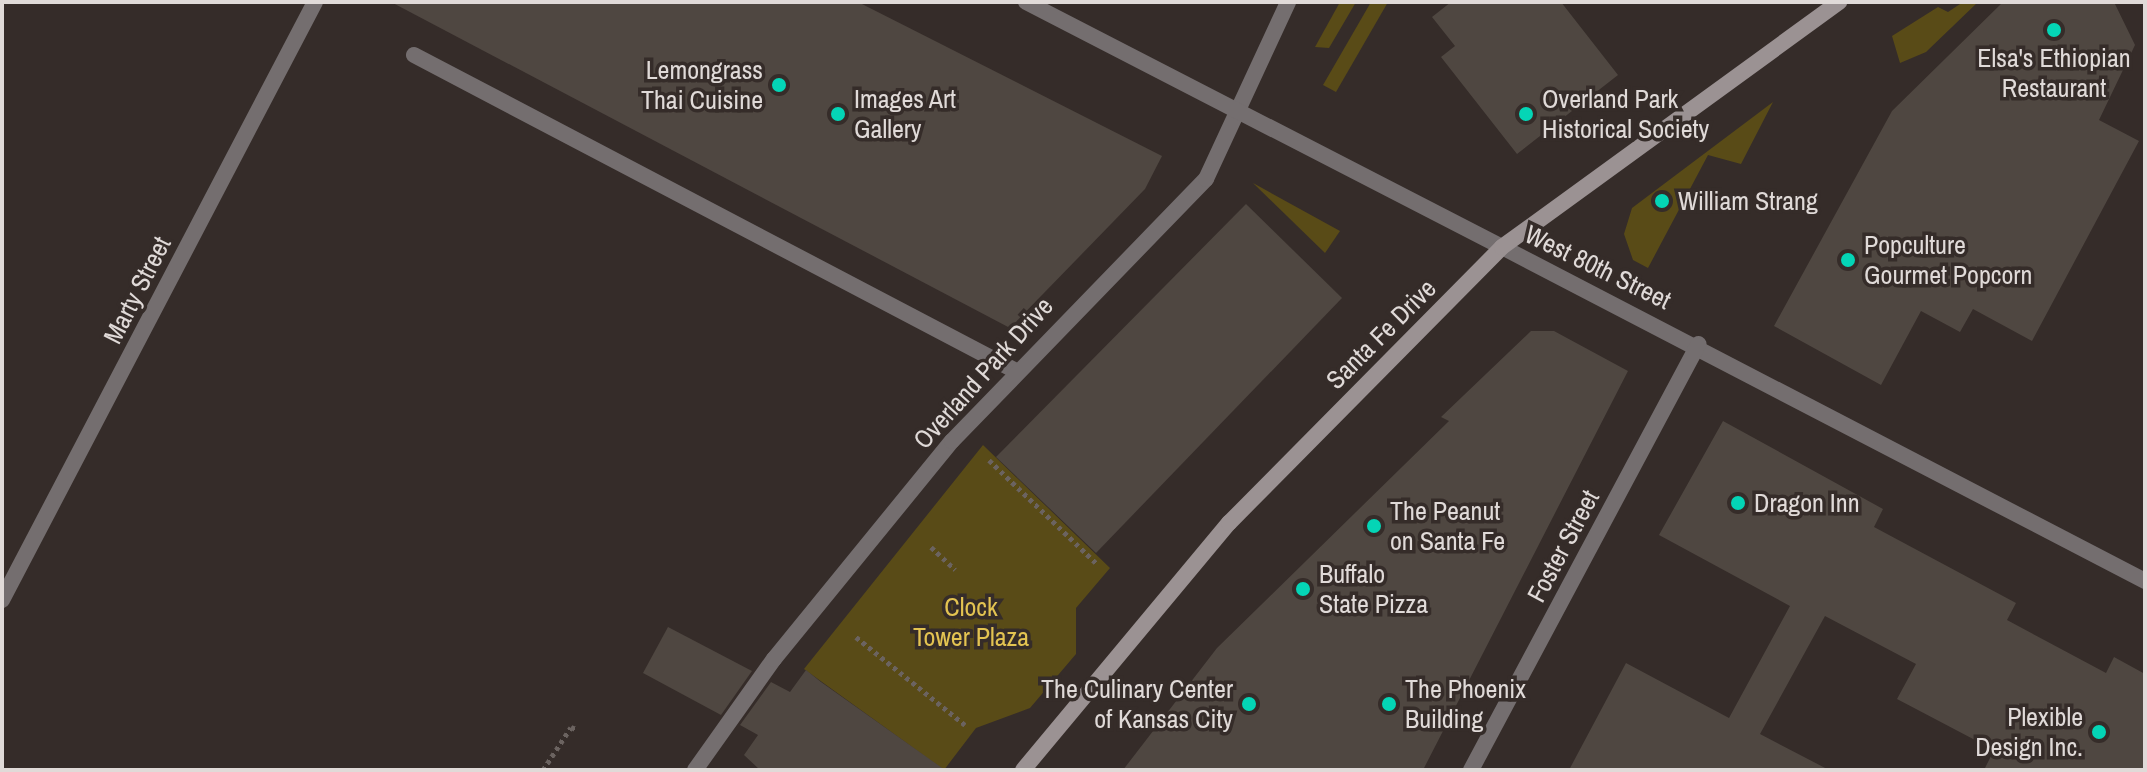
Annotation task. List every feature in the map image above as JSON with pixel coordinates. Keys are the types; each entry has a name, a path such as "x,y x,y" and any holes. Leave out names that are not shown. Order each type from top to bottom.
{"main road":[{"name":"Santa Fe Drive","path":"1023,770 1229,523 1502,247 1839,2"}],"street":[{"name":"Marty Street","path":"2,600 315,2"},
{"name":"West 80th Street","path":"1026,2 1502,247 1698,344 2145,581"},
{"name":"Overland Park Drive","path":"695,770 774,659 1016,371 1206,179 1288,2"},
{"path":"414,55 1016,371"},
{"name":"Foster Street","path":"1471,770 1698,344"}],"path":[{"path":"989,460 1097,564"},
{"path":"931,547 955,569"},
{"path":"856,637 965,725"},
{"path":"543,770 571,727 576,729"}],"green space":[{"path":"1340,2 1356,2 1329,48 1315,47"},
{"path":"1371,2 1388,2 1336,92 1323,85"},
{"path":"1963,2 1978,2 1926,52 1900,63 1892,36 1938,7 1948,12"},
{"path":"1773,102 1741,164 1708,155 1648,268 1633,260 1624,234 1632,208"},
{"path":"1253,183 1340,231 1325,253"},
{"name":"Clock Tower Plaza","path":"983,445 1110,568 1076,608 1076,654 1030,708 976,728 944,770 804,669"}],"building":[{"path":"391,2 858,2 1162,156 1145,189 1010,328"},
{"name":"Overland Park Historical Society","path":"1451,2 1561,2 1618,75 1517,154 1441,57 1455,46 1432,17"},
{"path":"2003,2 2114,2 2135,45 2099,120 2139,141 2032,341 1973,309 1960,332 1921,311 1881,385 1774,326 1892,111"},
{"path":"1246,204 1342,298 1096,553 996,457"},
{"path":"1531,331 1554,331 1628,371 1423,770 1123,770 1217,648 1449,421 1441,417"},
{"path":"1723,421 1883,509 1874,527 2016,603 2007,620 2106,673 2114,657 2145,674 2145,770 1984,770 1994,750 1897,699 1916,664 1825,616 1760,734 1829,770 1569,770 1626,663 1729,718 1790,606 1659,535"},
{"path":"668,627 752,671 721,715 643,673"},
{"path":"806,670 945,770 760,770 744,755 758,735 740,725 771,682 790,692"}],"place":[{"name":"Elsa's Ethiopian Restaurant","path":"2054,30"},
{"name":"Lemongrass Thai Cuisine","path":"779,85"},
{"name":"Images Art Gallery","path":"838,114"},
{"name":"Overland Park Historical Society","path":"1526,114"},
{"name":"William Strang","path":"1662,201"},
{"name":"Popculture Gourmet Popcorn","path":"1848,260"},
{"name":"Dragon Inn","path":"1738,503"},
{"name":"The Peanut on Santa Fe","path":"1374,526"},
{"name":"Buffalo State Pizza","path":"1303,589"},
{"name":"The Culinary Center of Kansas City","path":"1249,704"},
{"name":"The Phoenix Building","path":"1389,704"},
{"name":"Plexible Design Inc.","path":"2099,732"}]}
